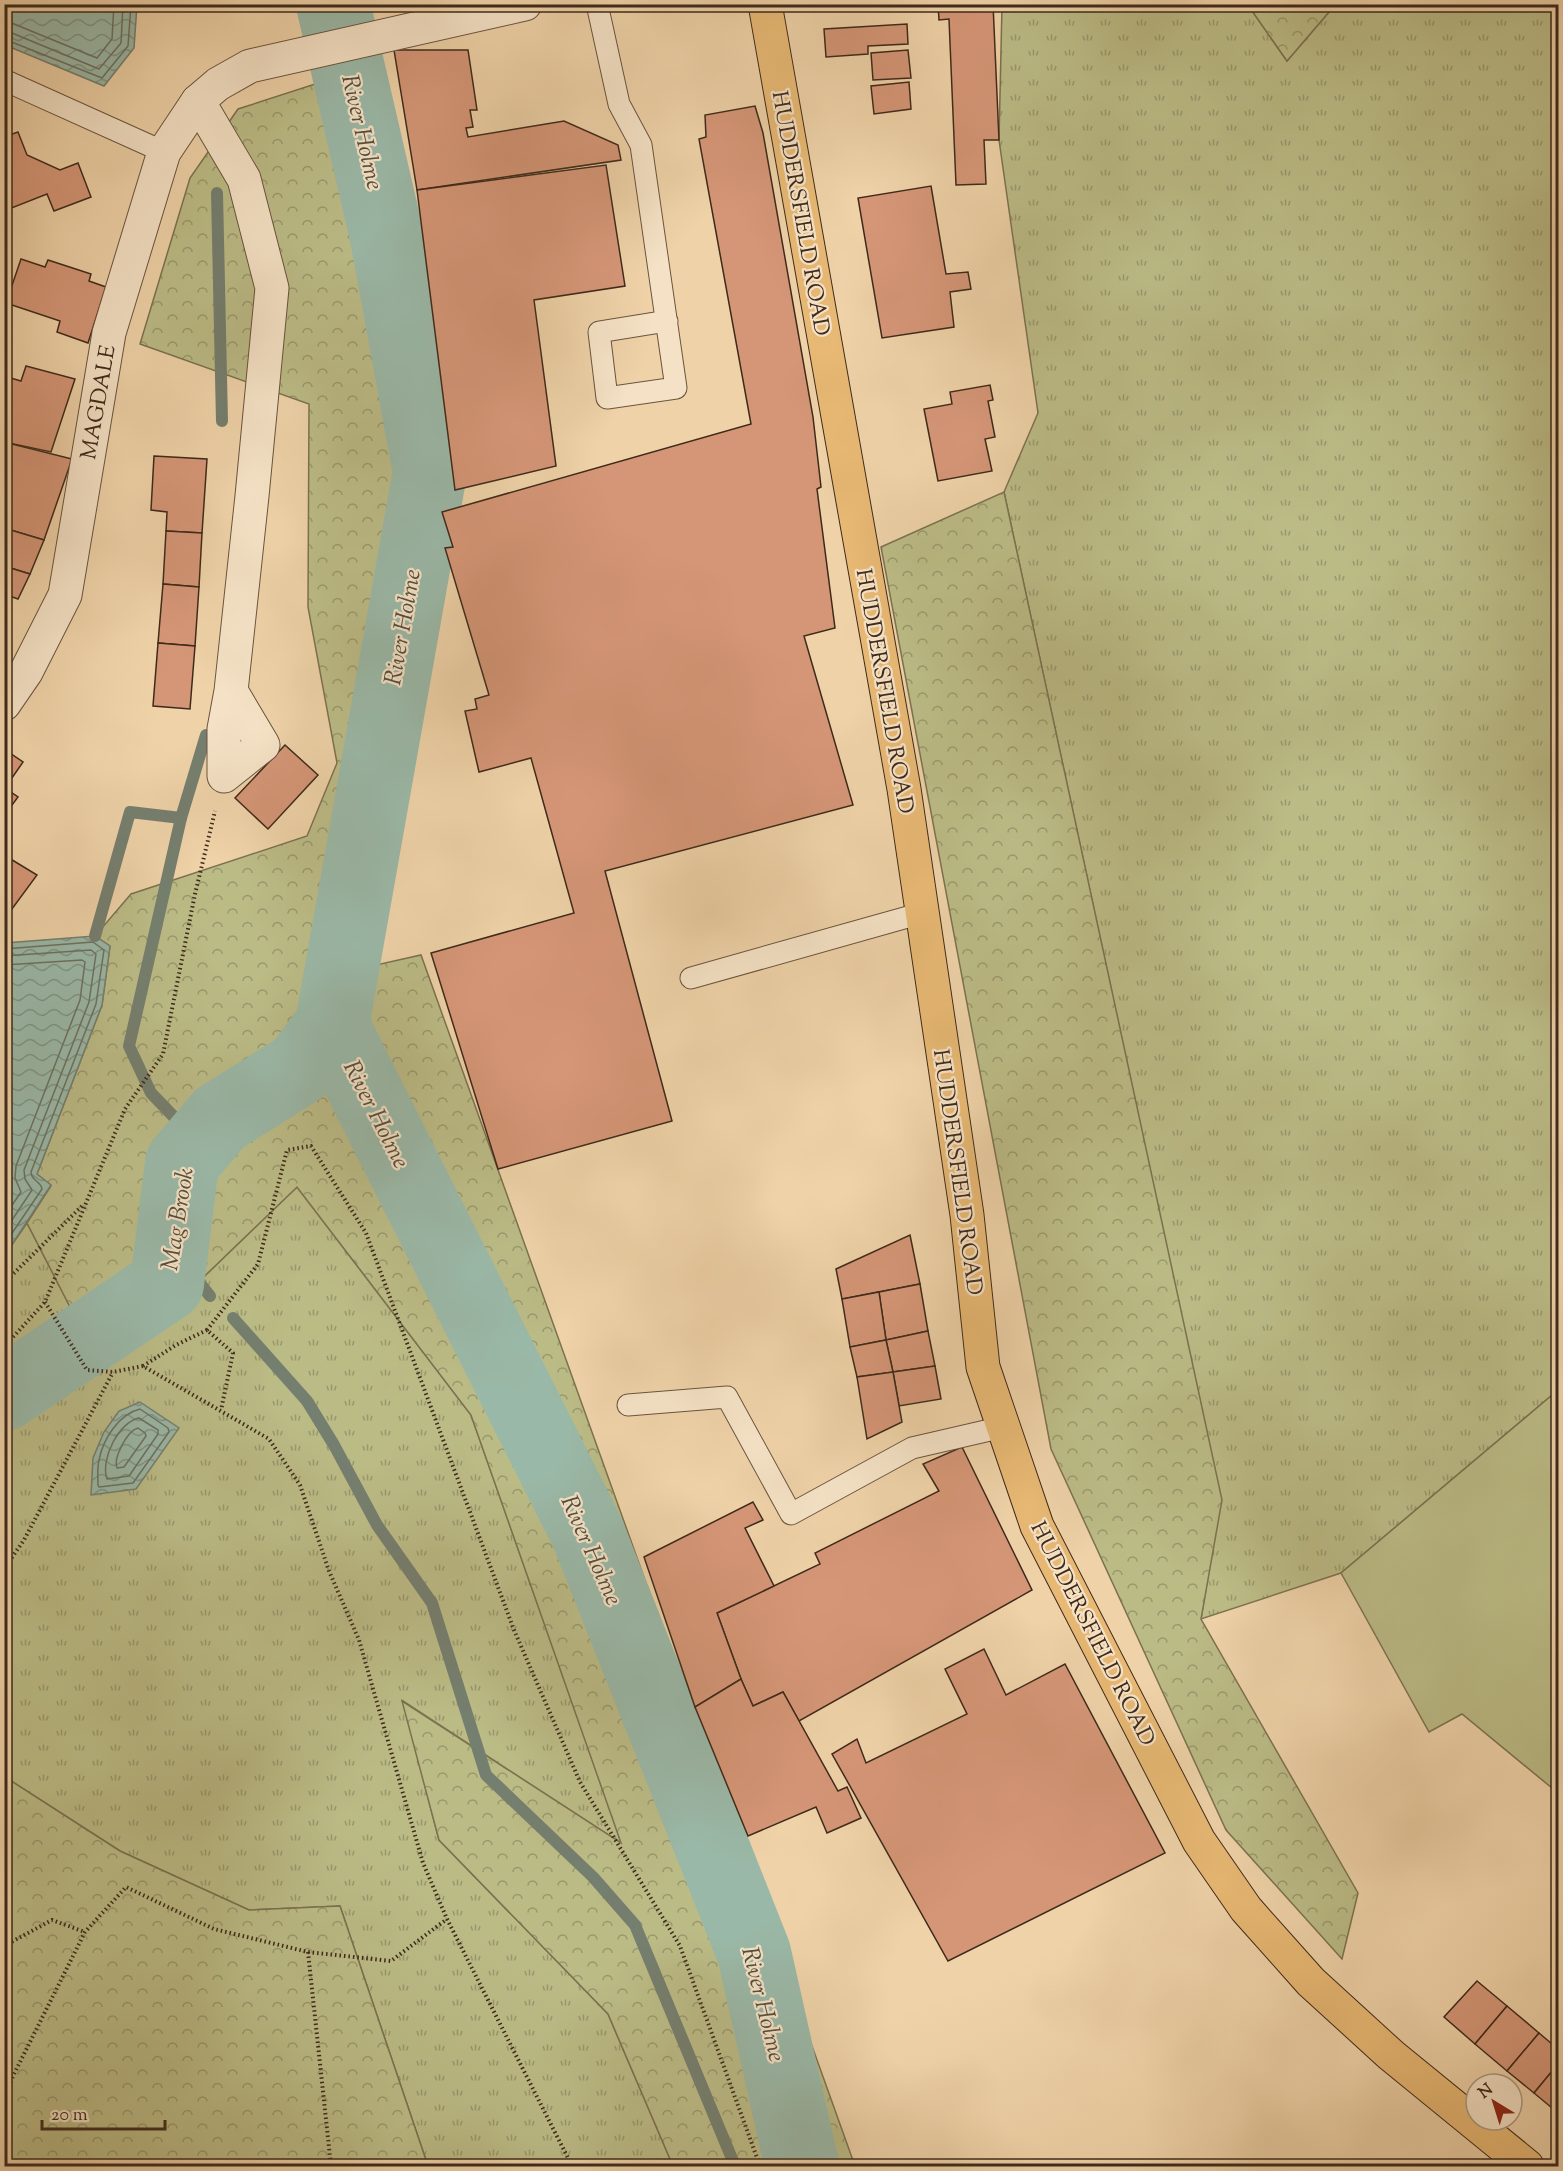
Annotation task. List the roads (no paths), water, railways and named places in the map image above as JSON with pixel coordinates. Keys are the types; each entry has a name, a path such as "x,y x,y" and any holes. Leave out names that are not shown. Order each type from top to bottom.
{"main road":[{"name":"HUDDERSFIELD ROAD","path":"765,4 904,789 967,1215 982,1367 1037,1526 1199,1841 1245,1909 1311,1982 1391,2055 1527,2166"}],"street":[{"name":"MAGDALE","path":"4,704 26,672 65,595 109,333 164,152 198,100 218,84 250,66 525,4"},
{"path":"198,100 244,179 272,288 231,691 224,729 224,776"}],"lane":[{"path":"597,4 618,104 641,145 676,388 607,398 599,332 666,321"},
{"path":"4,80 164,152"},
{"path":"691,978 922,913"},
{"path":"628,1405 727,1397 791,1514 912,1448 1003,1427"}],"water":[{"path":"4,5 137,5 134,48 104,86 5,45"},
{"path":"95,936 110,946 102,1005 37,1174 51,1185 5,1255 5,943"},
{"path":"140,1402 179,1428 136,1489 91,1495 93,1458 104,1432 119,1411"}],"waterway":[{"name":"River Holme","path":"333,4 387,237 430,472 332,1025 588,1534 754,1953 802,2166"},
{"path":"217,193 222,421"},
{"path":"199,1143 151,1093 129,1046 181,818 206,735"},
{"path":"95,936 130,812 181,818"},
{"name":"Mag Brook","path":"4,1394 167,1284 182,1163 220,1118 300,1068 332,1025"},
{"path":"170,1246 210,1296"},
{"path":"233,1318 307,1401 334,1445 377,1525 432,1603 486,1775 593,1877 635,1925 735,2166"}]}
